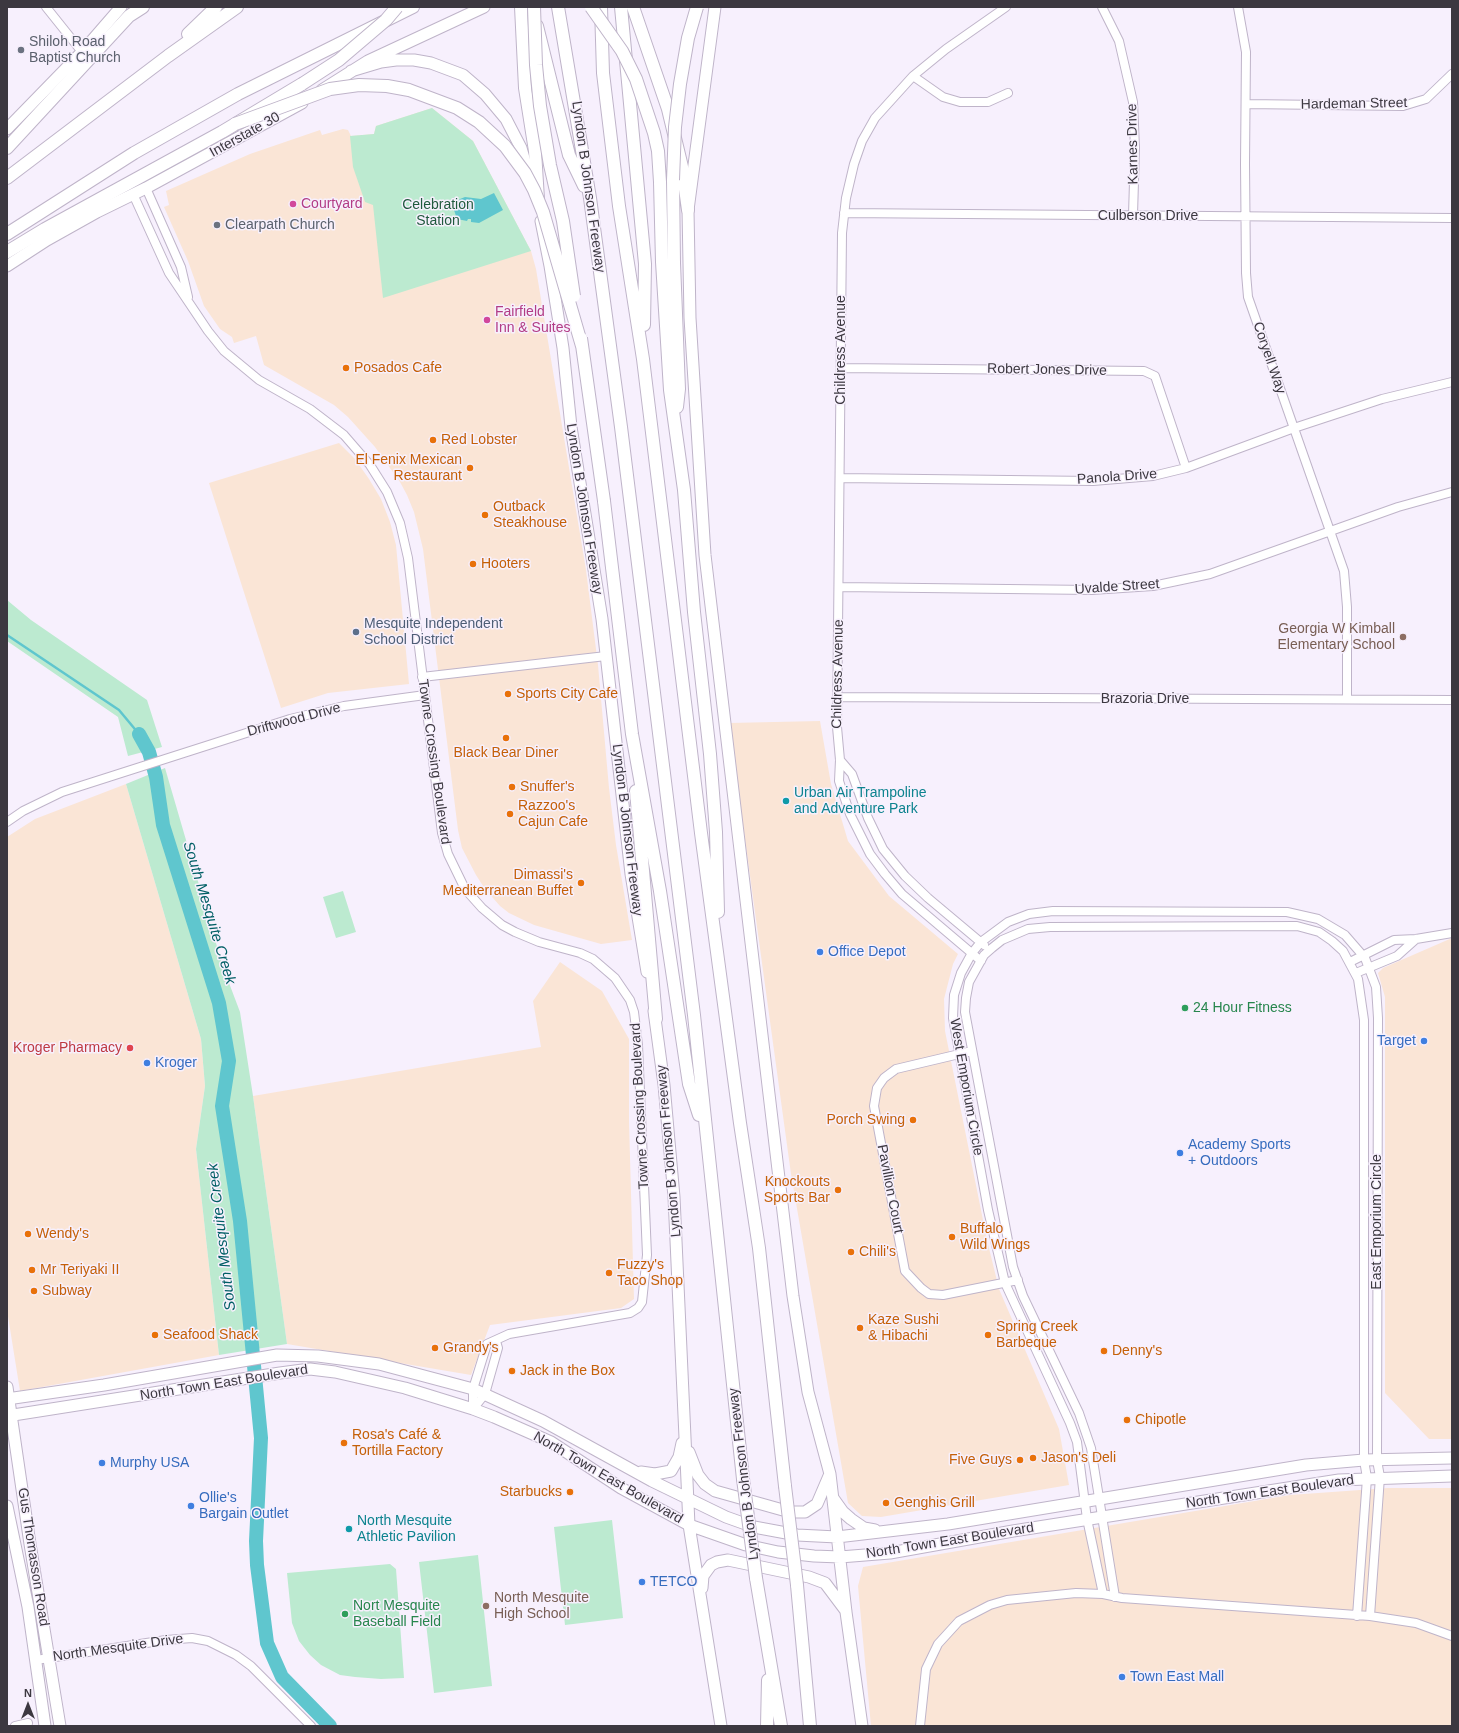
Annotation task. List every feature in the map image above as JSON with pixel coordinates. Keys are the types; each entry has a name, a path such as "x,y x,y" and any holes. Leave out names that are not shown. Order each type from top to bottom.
{"highway":[{"path":"7,148 129,10 143,7"},
{"path":"155,66 216,7"},
{"path":"7,178 155,66 237,7"},
{"path":"7,252 45,229 235,124 339,60 386,20 397,7"},
{"path":"7,234 134,153 238,94 413,7"},
{"path":"521,7 526,88 534,151 540,218"},
{"path":"534,7 569,155 590,198"},
{"path":"534,7 536,66 542,114 550,165 562,221 582,346 613,566 632,734 660,892 689,1084 707,1138"},
{"name":"Lyndon B Johnson Freeway","path":"558,7 590,198 621,427 694,1015 756,1578 781,1726"},
{"path":"590,7 619,46 636,79 654,133 658,151 662,262 670,390 676,422 684,490 694,612 710,754 716,832 718,903 716,943"},
{"name":"Lyndon B Johnson Freeway","path":"601,7 603,73 619,206 643,358 701,833 740,1123 759,1248 797,1585 810,1726"},
{"path":"621,7 645,264 643,358"},
{"path":"632,7 668,109 682,167 688,210"},
{"path":"676,422 679,389 674,263 673,180 675,127 680,84 688,38 697,7"},
{"path":"235,124 330,90 359,85 386,86 410,90 458,108 479,122 505,146 525,173 534,190 543,212 582,346"},
{"path":"636,756 637,808 656,1020"},
{"path":"767,1726 768,1647"}],"main road":[{"name":"Interstate 30","path":"7,266 46,240 146,188 302,103 351,70 407,42 484,7"},
{"path":"715,7 688,210 690,318 705,554 793,1296 808,1392 830,1474 846,1612 865,1724"},
{"path":"7,129 82,52 129,10"},
{"name":"Lyndon B Johnson Freeway","path":"351,70 396,60 414,60 448,68 463,75 496,105 514,133 526,166 540,218 550,266 562,341 572,434 606,656 631,874 656,1020 664,1085 674,1197 689,1526 721,1726"},
{"name":"North Town East Boulevard","path":"8,1399 277,1356 318,1356 379,1364 473,1389 485,1394 543,1421 688,1500 726,1517 754,1527 797,1535 837,1537 886,1532 1085,1502 1306,1465 1364,1460 1452,1458"},
{"path":"376,1381 379,1364"},
{"name":"North Town East Boulevard","path":"9,1416 310,1369 376,1381 473,1409 551,1442 621,1488 689,1526 746,1545 778,1552 814,1556 840,1557 890,1553 1088,1519 1339,1480 1452,1476"},
{"path":"134,1397 137,1379"},
{"name":"Gus Thomasson Road","path":"7,1387 9,1416 60,1726"},
{"path":"629,1469 656,1474 671,1471 678,1457 685,1431"},
{"path":"686,1444 698,1475 705,1484 715,1491 790,1512 805,1512 817,1504 830,1474"},
{"path":"832,1497 843,1512 864,1528 886,1532"},
{"name":"Gus Thomasson Road","path":"7,1506 28,1606 45,1726"},
{"path":"15,1546 30,1544"},
{"path":"701,1608 703,1576 711,1565 728,1560 826,1583 846,1612"}],"street":[{"path":"46,7 82,52"},
{"name":"Childress Avenue","path":"981,961 896,886 870,854 850,814 839,781 840,760 837,727 842,233 844,213 854,164 862,141 879,113 913,76 946,49 1006,7"},
{"name":"Karnes Drive","path":"1102,7 1119,41 1133,102 1135,148 1133,215"},
{"name":"Coryell Way","path":"1238,7 1246,52 1246,273 1248,297 1329,532 1344,571 1347,607 1347,700"},
{"name":"Hardeman Street","path":"1246,104 1403,106 1426,99 1452,74"},
{"path":"913,76 944,97 960,102 988,102 1008,92"},
{"name":"Towne Crossing Boulevard","path":"146,188 181,267 189,302"},
{"name":"Towne Crossing Boulevard","path":"133,194 169,273 208,331 236,362 259,380 310,409 328,422 359,451 381,480 394,506 404,539 442,833 448,854 465,889 482,908 502,924 539,942 580,953 605,968 615,978 630,1000 637,1023 647,1255 642,1302 638,1308 630,1313 510,1334 502,1336 496,1341 487,1344 473,1389 473,1409"},
{"name":"Culberson Drive","path":"844,213 1452,218"},
{"name":"Robert Jones Drive","path":"841,368 1144,371 1155,376 1186,468"},
{"name":"Panola Drive","path":"840,478 1093,481 1152,476 1186,468 1294,428 1382,399 1452,382"},
{"name":"Uvalde Street","path":"839,587 1092,590 1152,586 1210,574 1398,506 1452,492"},
{"path":"422,677 606,656"},
{"name":"Driftwood Drive","path":"7,822 34,805 62,792 323,710 425,695"},
{"name":"Brazoria Drive","path":"838,697 1452,700"},
{"path":"840,760 852,774 868,818 883,849 907,878 928,898 990,950"},
{"path":"896,886 907,878"},
{"name":"West Emporium Circle","path":"1088,1519 1077,1442 1048,1375 1005,1283 980,1169 953,1018 954,995 961,972 972,953 988,935 1008,922 1029,914 1053,911 1287,912 1318,918 1345,935 1363,956 1370,968"},
{"path":"1136,911 1136,926"},
{"path":"1235,912 1235,926"},
{"name":"West Emporium Circle","path":"1115,1597 1091,1448 1086,1432 1023,1296 1013,1267 965,1012 969,982 981,961 990,950 1002,940 1028,929 1050,927 1297,926 1308,928 1332,941 1344,951 1356,973"},
{"path":"1350,962 1394,940 1416,939 1452,932"},
{"path":"1356,973 1397,956 1416,939"},
{"name":"East Emporium Circle","path":"1370,968 1376,987 1378,1075 1377,1460 1380,1478"},
{"name":"East Emporium Circle","path":"1356,973 1364,1020 1364,1460 1367,1478"},
{"name":"Pavillion Court","path":"972,1051 896,1069 884,1078 877,1088 874,1106 905,1271 921,1288 929,1294 943,1295 1018,1280"},
{"path":"1364,1075 1378,1075"},
{"path":"980,1169 994,1166"},
{"path":"1363,1200 1377,1199"},
{"path":"1363,1300 1377,1300"},
{"path":"473,1409 485,1394 498,1348 496,1341"},
{"path":"1048,1375 1058,1370"},
{"path":"1357,1616 1367,1478"},
{"path":"1370,1616 1380,1478"},
{"path":"1088,1519 1103,1594"},
{"path":"920,1726 926,1669 938,1644 959,1621 990,1605 1007,1600 1076,1593 1103,1594 1115,1597 1370,1616 1416,1623 1452,1636"},
{"name":"North Mesquite Drive","path":"36,1660 166,1640 192,1638 208,1641 236,1655 251,1666 311,1726"},
{"path":"15,1726 28,1723"}],"shaded area":[{"path":"432,108 473,141 531,251 536,269 586,570 598,665 609,788 616,845 632,940 601,944 534,925 509,913 500,906 485,889 476,875 462,848 458,830 423,549 414,512 407,495 400,482 375,447 348,417 334,405 264,365 256,336 234,343 232,337 220,329 204,306 188,261 164,207 169,205 166,191 250,154 320,130 322,135 343,129 348,130 351,136 374,134 376,126"},
{"path":"339,443 355,459 369,479 381,499 390,522 396,545 409,684 328,693 281,708 209,483"},
{"path":"820,721 831,784 848,841 889,896 958,954 953,964 944,999 945,1031 987,1240 999,1289 1059,1429 1069,1485 881,1517 862,1516 848,1503 791,1174 729,723"},
{"path":"126,784 201,1039 205,1086 196,1149 219,1355 20,1391 7,1310 7,837 35,819"},
{"path":"1452,938 1452,1439 1429,1439 1385,1393 1385,997 1378,973 1383,968"},
{"path":"560,962 602,991 629,1039 629,1122 634,1299 621,1308 490,1325 471,1375 287,1344 253,1096 541,1047 533,1001"},
{"path":"1388,1488 1452,1488 1452,1726 871,1726 858,1586 863,1567 1290,1495"}],"green space":[{"name":"Celebration Station","path":"432,108 473,141 531,251 383,298 373,205 365,202 353,167 350,136 374,134 376,126"},
{"path":"7,600 31,620 147,700 162,747 128,756 118,717 7,641"},
{"path":"165,768 223,967 240,1012 287,1344 219,1355 196,1149 205,1086 201,1039 126,784"},
{"path":"343,891 356,932 336,938 323,897"},
{"path":"612,1520 623,1618 565,1625 554,1527"},
{"path":"478,1555 492,1686 434,1693 419,1562"},
{"name":"Nort Mesquite Baseball Field","path":"390,1564 396,1569 404,1678 381,1679 340,1675 321,1665 310,1655 299,1641 292,1623 287,1573"}],"water":[{"path":"494,193 503,210 479,223 471,222 471,219 468,219 467,221 457,219 453,207 460,199 465,197 481,199"}],"waterway":[{"path":"7,635 119,710 139,734"},
{"name":"South Mesquite Creek","path":"139,734 149,752 156,777 163,825 219,1003 229,1061 222,1106 240,1221 261,1438 256,1541 257,1565 267,1643 282,1677 330,1726"}],"place":[{"name":"Shiloh Road Baptist Church","path":"21,50"},
{"name":"Courtyard","path":"293,204"},
{"name":"Clearpath Church","path":"217,225"},
{"name":"Fairfield Inn & Suites","path":"487,320"},
{"name":"Posados Cafe","path":"346,368"},
{"name":"Red Lobster","path":"433,440"},
{"name":"El Fenix Mexican Restaurant","path":"470,468"},
{"name":"Outback Steakhouse","path":"485,515"},
{"name":"Hooters","path":"473,564"},
{"name":"Mesquite Independent School District","path":"356,632"},
{"name":"Georgia W Kimball Elementary School","path":"1403,637"},
{"name":"Sports City Cafe","path":"508,694"},
{"name":"Black Bear Diner","path":"506,738"},
{"name":"Snuffer's","path":"512,787"},
{"name":"Urban Air Trampoline and Adventure Park","path":"786,801"},
{"name":"Razzoo's Cajun Cafe","path":"510,814"},
{"name":"Dimassi's Mediterranean Buffet","path":"581,883"},
{"name":"Office Depot","path":"820,952"},
{"name":"24 Hour Fitness","path":"1185,1008"},
{"name":"Target","path":"1424,1041"},
{"name":"Kroger Pharmacy","path":"130,1048"},
{"name":"Kroger","path":"147,1063"},
{"name":"Porch Swing","path":"913,1120"},
{"name":"Academy Sports + Outdoors","path":"1180,1153"},
{"name":"Knockouts Sports Bar","path":"838,1190"},
{"name":"Wendy's","path":"28,1234"},
{"name":"Buffalo Wild Wings","path":"952,1237"},
{"name":"Chili's","path":"851,1252"},
{"name":"Mr Teriyaki II","path":"32,1270"},
{"name":"Fuzzy's Taco Shop","path":"609,1273"},
{"name":"Subway","path":"34,1291"},
{"name":"Kaze Sushi & Hibachi","path":"860,1328"},
{"name":"Seafood Shack","path":"155,1335"},
{"name":"Spring Creek Barbeque","path":"988,1335"},
{"name":"Grandy's","path":"435,1348"},
{"name":"Denny's","path":"1104,1351"},
{"name":"Jack in the Box","path":"512,1371"},
{"name":"Chipotle","path":"1127,1420"},
{"name":"Rosa's Café & Tortilla Factory","path":"344,1443"},
{"name":"Jason's Deli","path":"1033,1458"},
{"name":"Five Guys","path":"1020,1460"},
{"name":"Murphy USA","path":"102,1463"},
{"name":"Starbucks","path":"570,1492"},
{"name":"Genghis Grill","path":"886,1503"},
{"name":"Ollie's Bargain Outlet","path":"191,1506"},
{"name":"North Mesquite Athletic Pavilion","path":"349,1529"},
{"name":"TETCO","path":"642,1582"},
{"name":"North Mesquite High School","path":"486,1606"},
{"name":"Nort Mesquite Baseball Field","path":"345,1614"},
{"name":"Town East Mall","path":"1122,1677"}]}
